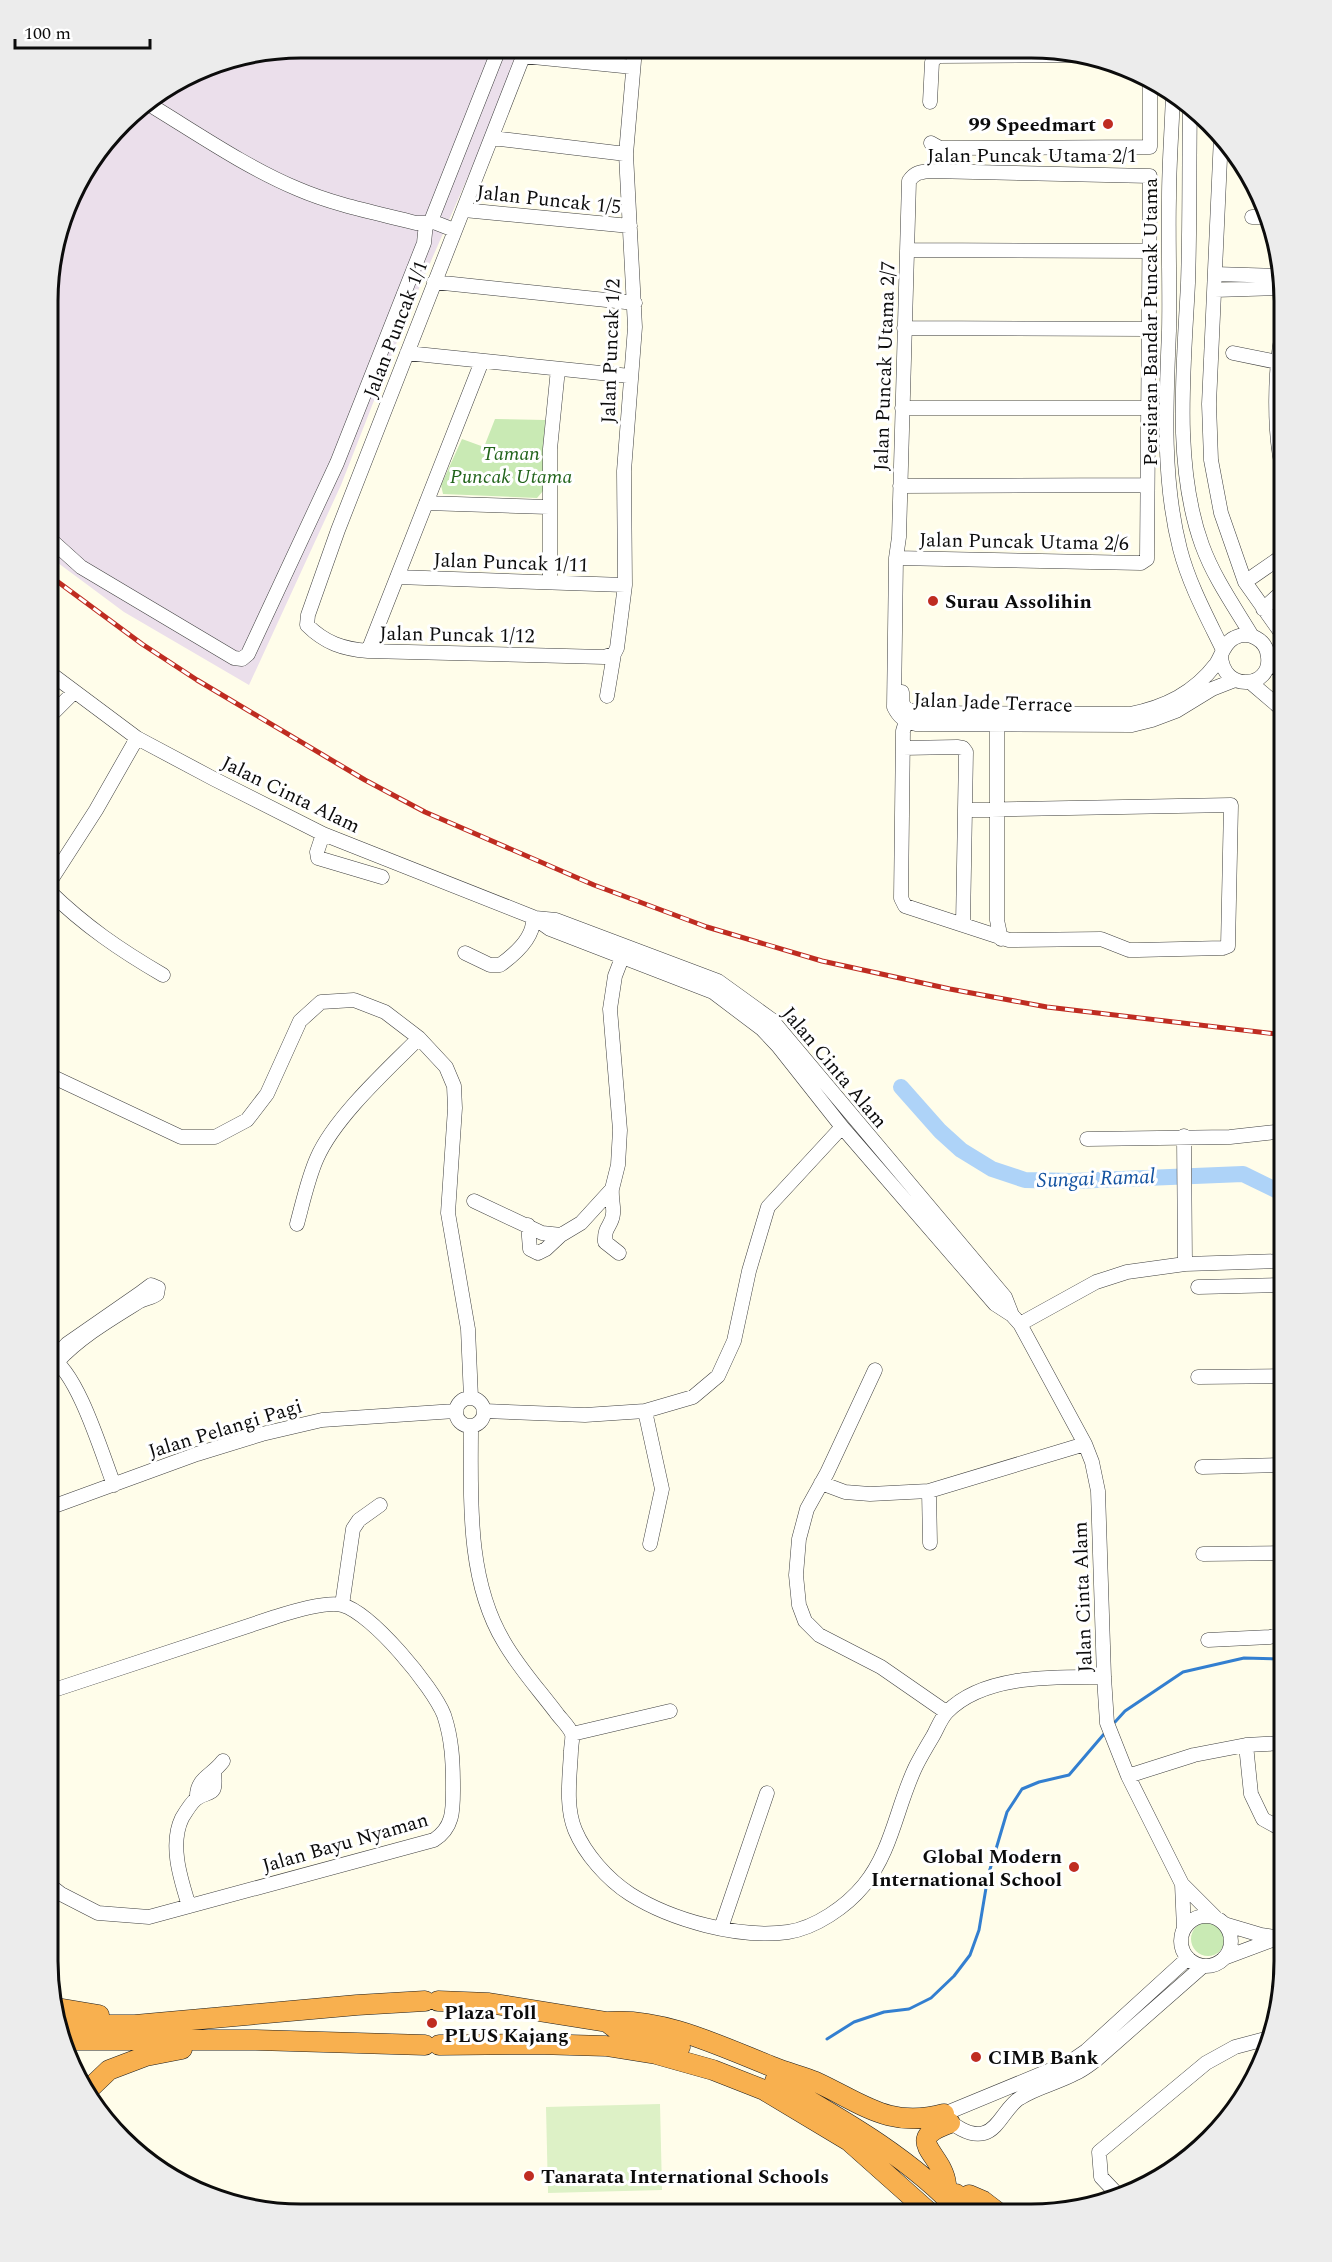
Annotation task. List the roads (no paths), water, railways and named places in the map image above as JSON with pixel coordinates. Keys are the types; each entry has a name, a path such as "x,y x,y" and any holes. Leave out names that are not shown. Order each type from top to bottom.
{"highway":[{"path":"68,2025 135,2025 357,2005 432,2001 489,2003 607,2022 626,2020 661,2027 719,2045 814,2082 862,2106 894,2118 953,2123"},
{"path":"63,2009 90,2014 181,2020"},
{"path":"607,2022 623,2034 715,2056 769,2078 853,2126 894,2154 951,2204"},
{"path":"71,2040 256,2040 432,2045 536,2044 606,2046 656,2054 713,2070 764,2090 849,2141 920,2204"},
{"path":"93,2085 109,2070 146,2056 256,2040"},
{"path":"775,2068 854,2112 885,2134 968,2204"},
{"path":"805,2114 872,2173 902,2204"},
{"path":"953,2123 930,2132 926,2136 925,2143 943,2169 950,2188 988,2204"}],"street":[{"path":"58,546 81,567 234,658 242,659 248,654 338,463 424,243 429,222 495,58"},
{"name":"Jalan Puncak 1/1","path":"307,625 308,615 338,530 523,58"},
{"path":"568,58 633,67"},
{"name":"Jalan Puncak 1/2","path":"607,696 617,648 625,585 624,471 635,327 626,154 634,58"},
{"path":"930,102 932,62 935,58"},
{"path":"1150,90 1150,147"},
{"path":"1150,147 1167,132 1172,104"},
{"name":"Persiaran Bandar Puncak Utama","path":"1173,105 1166,386 1167,432 1175,525 1193,588 1222,653"},
{"path":"155,108 235,156 297,189 324,199 416,223 429,222 454,230"},
{"name":"Persiaran Bandar Puncak Utama","path":"1190,118 1188,280 1182,388 1187,479 1201,544 1216,578 1252,636"},
{"path":"492,138 626,154"},
{"path":"931,143 940,148 1150,147 1162,155 1167,165 1169,198"},
{"path":"1220,151 1209,404 1211,460 1221,513 1245,582 1274,624"},
{"name":"Jalan Puncak Utama 2/1","path":"913,175 930,171 1150,176 1150,251"},
{"name":"Jalan Puncak Utama 2/7","path":"899,558 908,188 913,175"},
{"name":"Jalan Puncak 1/5","path":"464,210 630,226"},
{"path":"1252,217 1258,217"},
{"path":"900,486 1147,485 1150,251 906,250"},
{"path":"1215,274 1272,276"},
{"path":"434,282 635,303"},
{"path":"1215,290 1273,288"},
{"path":"904,328 1148,329"},
{"path":"407,353 630,376"},
{"path":"1233,354 1274,368"},
{"path":"368,651 482,361"},
{"path":"550,582 550,449 558,369"},
{"path":"902,408 1147,408"},
{"name":"Jalan Puncak Utama 2/6","path":"899,558 1145,562 1148,556 1147,485"},
{"path":"426,503 549,507"},
{"name":"Jalan Jade Terrace","path":"899,558 902,702 905,708 917,713 1130,714 1172,701 1191,690 1205,678 1222,653"},
{"name":"Jalan Jade Terrace","path":"899,558 894,707 898,716 906,721 916,724 1132,725 1176,711 1212,689 1235,680"},
{"path":"1245,582 1274,562"},
{"name":"Jalan Puncak 1/11","path":"397,577 625,585"},
{"path":"1263,609 1274,599"},
{"name":"Jalan Puncak 1/12","path":"307,625 315,633 343,649 604,657 614,654"},
{"path":"1274,665 1269,661 1265,645 1252,636 1237,636 1231,639 1222,653 1224,670 1235,680 1250,682 1274,702"},
{"path":"1250,682 1263,675 1269,661"},
{"name":"Jalan Cinta Alam","path":"58,679 137,738 323,834 533,917 550,929 718,981 772,1020 1005,1297 1085,1444 1092,1462 1098,1491 1107,1723 1128,1776 1182,1884 1220,1921"},
{"path":"58,708 74,692"},
{"path":"986,713 995,719 997,724 997,920 1001,939"},
{"path":"997,724 1012,713"},
{"path":"906,721 903,748 902,903 1001,939 1016,941 1101,939 1129,950 1224,948 1228,946 1232,805 965,810"},
{"path":"58,869 96,810 137,738"},
{"path":"903,748 963,748 966,759 963,924"},
{"path":"323,834 317,852 318,858 382,877"},
{"path":"58,900 113,945 163,975"},
{"path":"465,953 490,965 500,965 529,935 533,917"},
{"path":"619,1253 605,1242 604,1232 614,1210 610,1202 618,1165 620,1130 610,1009 615,976 625,951"},
{"name":"Jalan Cinta Alam","path":"625,951 725,1000 770,1036 842,1127 995,1304 1016,1320"},
{"path":"58,1079 181,1137 215,1137 248,1120 267,1094 300,1021 321,1002 354,1000 385,1012 419,1038 446,1066 454,1086 455,1108 448,1213 468,1329 471,1398"},
{"path":"297,1224 317,1157 332,1134 364,1094 419,1038"},
{"path":"484,1411 585,1415 645,1412 693,1396 718,1376 734,1341 749,1271 768,1207 842,1127"},
{"path":"1087,1139 1184,1139 1274,1132"},
{"path":"1184,1139 1185,1264"},
{"path":"528,1225 530,1249 538,1253 581,1223 612,1189"},
{"path":"474,1200 542,1233 561,1235"},
{"path":"1016,1320 1096,1282 1127,1272 1185,1264 1274,1261"},
{"path":"1198,1287 1274,1285"},
{"path":"58,1354 67,1344 140,1294 147,1286 158,1288 157,1294 153,1297 143,1299 58,1356"},
{"path":"58,1366 77,1391 114,1485"},
{"path":"875,1370 807,1509 799,1539 796,1575 799,1605 805,1622 819,1635 881,1667 946,1712"},
{"path":"1198,1377 1274,1376"},
{"path":"471,1398 479,1401 484,1411 479,1423 471,1426 462,1424 455,1411 462,1400 471,1398"},
{"name":"Jalan Pelangi Pagi","path":"58,1505 262,1434 322,1420 455,1411"},
{"path":"645,1412 662,1489 650,1544"},
{"path":"471,1426 471,1487 477,1564 490,1617 505,1644 572,1734 569,1801 574,1827 586,1849 604,1871 628,1893 654,1906 721,1928 753,1934 790,1932 818,1921 844,1905 864,1886 880,1861 916,1767 946,1712 997,1684 1047,1677 1104,1677"},
{"path":"821,1484 845,1492 870,1494 929,1491 1085,1444"},
{"path":"1202,1467 1274,1465"},
{"path":"929,1491 930,1543"},
{"path":"58,1689 275,1617 308,1608 342,1605 353,1529 359,1520 380,1505"},
{"path":"1203,1554 1274,1553"},
{"name":"Jalan Bayu Nyaman","path":"58,1892 98,1913 149,1917 434,1840 449,1826 453,1812 453,1763 451,1739 443,1713 423,1680 396,1648 366,1619 342,1605"},
{"path":"1208,1640 1274,1636"},
{"path":"572,1734 670,1711"},
{"path":"1128,1776 1194,1755 1246,1745 1274,1744"},
{"path":"1246,1745 1251,1794 1263,1819 1274,1825"},
{"path":"189,1906 181,1880 177,1848 182,1818 196,1798 210,1793 214,1788 219,1767"},
{"path":"721,1928 767,1793"},
{"name":"Jalan Cinta Alam","path":"1182,1884 1184,1929"},
{"path":"1203,1966 1188,1958 1181,1944 1184,1929 1195,1918 1205,1916 1274,1936"},
{"path":"1220,1921 1228,1929 1231,1941 1224,1958"},
{"path":"953,2123 984,2133 992,2129 1020,2098 1076,2073 1096,2061 1203,1966 1214,1964 1224,1958 1274,1940"},
{"path":"953,2123 965,2106 1070,2062 1108,2032 1188,1958"},
{"path":"1113,2189 1101,2177 1099,2152 1206,2063 1235,2047 1260,2040"},
{"path":"953,2123 964,2120 965,2106"}],"waterway":[{"name":"Sungai Ramal","path":"901,1087 940,1131 961,1150 992,1169 1025,1180 1073,1181 1243,1174 1274,1189"},
{"path":"1115,1722 1125,1711 1183,1672 1244,1658 1274,1659"},
{"path":"827,2039 854,2022 884,2012 909,2009 931,1998 954,1976 970,1955 979,1930 988,1876 1007,1812 1022,1789 1039,1782 1069,1775 1104,1734"}],"railway":[{"path":"58,582 142,644 197,680 365,780 425,812 594,885 707,927 822,961 950,989 1047,1007 1274,1034"}],"place":[{"name":"99 Speedmart","path":"1108,124"},
{"name":"Surau Assolihin","path":"933,601"},
{"name":"Global Modern International School","path":"1074,1867"},
{"name":"Plaza Toll PLUS Kajang","path":"432,2023"},
{"name":"CIMB Bank","path":"976,2057"},
{"name":"Tanarata International Schools","path":"529,2176"}],"park label":[{"name":"Taman Puncak Utama","path":"511,464"}]}
